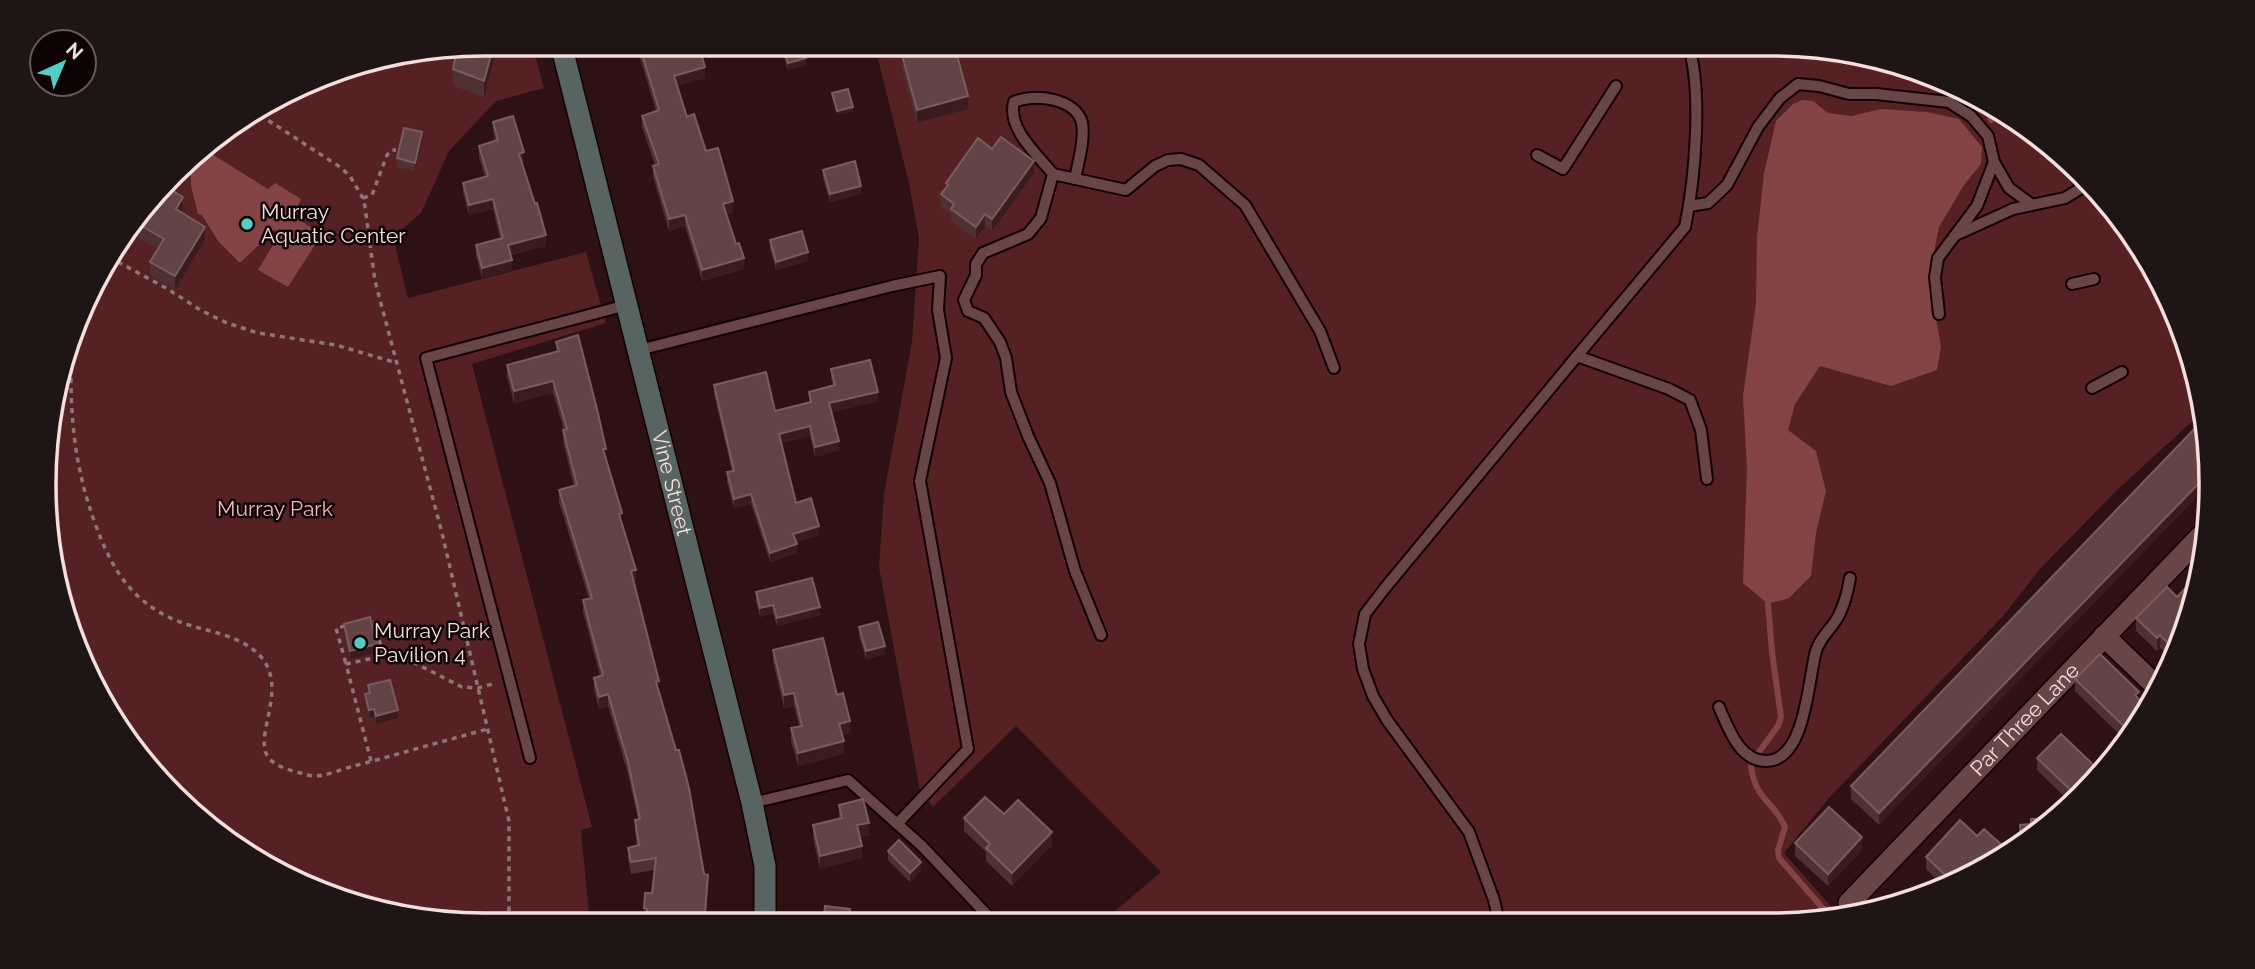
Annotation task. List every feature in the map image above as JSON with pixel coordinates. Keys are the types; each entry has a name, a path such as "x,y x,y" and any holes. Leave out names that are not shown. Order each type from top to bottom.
{"street":[{"name":"Vine Street","path":"564,56 752,803 765,866 765,913"},
{"name":"Par Three Lane","path":"1849,903 2195,543"},
{"path":"2104,636 2151,681"}],"lane":[{"path":"1497,913 1469,832 1387,720 1373,696 1363,670 1359,644 1365,614 1685,227 1689,206 1696,100 1692,56"},
{"path":"1689,206 1707,203 1727,185 1758,127 1780,98 1798,85 1819,86 1849,94 1949,102 1971,116 1988,136 1994,162 2009,188 2031,204"},
{"path":"1537,155 1563,169 1616,86"},
{"path":"1075,179 1082,124 1075,110 1054,99 1025,97 1014,102 1012,111 1015,126 1052,174 1075,179 1126,190 1155,166 1168,160 1181,159 1199,165 1245,205 1320,331 1334,368"},
{"path":"1939,314 1935,277 1938,258 1977,206 1994,162"},
{"path":"1052,174 1041,218 1028,234 983,253 976,264 972,285 964,300 968,311 984,318 1000,342 1006,358 1011,392 1050,483 1075,571 1101,635"},
{"path":"1956,235 2003,213 2031,204 2049,203 2065,198 2080,189"},
{"path":"639,350 940,276 937,310 946,358 920,481 968,749 897,824"},
{"path":"2072,284 2094,279"},
{"path":"530,758 426,358 627,304"},
{"path":"1577,356 1669,389 1690,401 1701,430 1707,479"},
{"path":"2092,388 2122,372"},
{"path":"1718,707 1743,751 1762,761 1773,761 1791,749 1801,723 1817,650 1824,633 1839,617 1850,578"},
{"path":"752,803 848,780 922,846 985,913"}],"path":[{"path":"263,117 340,167 350,176 363,198 375,281 442,533 509,821 509,913"},
{"path":"363,198 372,195 387,155 391,150 396,150"},
{"path":"118,262 202,311 258,333 336,345 397,363"},
{"path":"180,297 183,292"},
{"path":"70,376 73,433 83,491 112,565 126,586 146,604 176,620 218,633 249,647 262,658 271,673 274,695 262,746 266,756 275,764 312,776 488,729"},
{"path":"361,622 374,619 383,656"},
{"path":"349,625 336,628 371,761"},
{"path":"346,664 399,655 462,687 478,688"}],"green space":[{"name":"Murray Park","path":"535,56 544,88 496,101 449,151 421,213 393,237 408,298 586,252 606,323 472,364 592,827 581,830 589,913 456,912 401,905 347,890 295,869 246,841 202,807 162,767 128,723 100,674 89,648 64,568 56,484 64,401 89,321 113,270 128,246 162,202 202,162 246,128 295,100 321,89 401,64 456,57"},
{"path":"891,56 1770,56 1826,60 1881,71 1934,89 1985,113 2053,162 2093,202 2127,246 2155,295 2176,347 2194,420 2115,492 2039,570 2004,615 1830,797 1784,853 1832,908 1770,913 1113,913 1161,872 1016,726 933,807 920,791 879,567 884,494 912,342 919,238 909,183 878,59"}],"shaded area":[{"path":"1802,100 1813,101 1828,113 1851,116 1881,109 1927,112 1959,119 1982,147 1981,164 1964,185 1939,227 1932,262 1934,307 1941,347 1937,370 1891,386 1820,366 1795,404 1788,430 1816,451 1826,491 1816,533 1811,576 1789,598 1768,604 1743,583 1747,469 1743,396 1756,303 1757,237 1764,173 1776,121 1793,104"},
{"path":"212,154 268,189 275,183 301,199 293,216 322,234 288,287 258,270 281,232 274,230 240,263 218,241 202,215 198,214 191,186 191,173"}],"building":[{"path":"491,56 484,81 453,69 455,57"},
{"path":"643,56 702,56 705,67 674,76 687,117 694,114 706,151 718,148 733,201 723,204 736,244 739,243 744,258 702,270 685,215 669,219 653,166 659,164 642,116 659,110"},
{"path":"786,56 805,56 806,58 788,63"},
{"path":"902,56 957,56 968,96 917,110"},
{"path":"848,89 853,107 837,111 832,93"},
{"path":"513,116 524,152 519,154 546,235 508,245 512,260 482,268 476,245 503,238 493,199 469,205 463,183 488,176 479,146 498,140 493,122"},
{"path":"404,128 422,132 415,163 397,158"},
{"path":"1001,137 1034,161 992,219 985,214 976,227 951,209 954,204 941,194 978,138 992,149"},
{"path":"855,161 861,186 830,194 823,170"},
{"path":"173,191 183,197 176,209 205,227 175,276 150,262 164,239 143,227"},
{"path":"802,231 808,252 776,262 770,240"},
{"path":"578,335 606,449 603,449 622,513 619,514 636,570 631,571 659,681 656,682 689,788 704,874 708,875 705,913 647,913 647,909 644,908 645,893 652,893 656,858 631,862 628,848 639,845 635,820 640,819 628,762 608,694 599,697 594,678 603,675 583,600 592,598 559,490 577,485 563,430 567,429 553,381 514,391 507,365 559,351 556,342"},
{"path":"870,360 878,392 829,403 839,441 815,447 810,426 779,434 796,503 811,498 819,526 793,534 797,544 770,553 751,494 734,499 727,472 734,471 714,385 766,372 775,411 811,402 809,392 835,385 831,369"},
{"path":"2195,428 2199,483 1879,813 1851,786"},
{"path":"812,578 820,607 777,618 773,605 760,608 756,592"},
{"path":"2167,587 2177,597 2186,588 2168,643 2160,635 2157,638 2136,618"},
{"name":"Murray Park Pavilion 4","path":"370,617 377,644 350,651 344,624"},
{"path":"878,622 885,646 866,651 859,627"},
{"path":"823,638 837,695 843,693 850,721 839,724 844,741 798,753 791,728 802,726 794,693 784,695 773,650"},
{"path":"2100,654 2139,692 2135,695 2141,701 2124,727 2075,679"},
{"path":"390,680 398,710 376,716 374,709 369,710 365,694 370,693 368,685"},
{"path":"2061,734 2094,766 2070,790 2037,758"},
{"path":"985,797 1004,814 1018,800 1052,832 1012,873 986,848 990,844 964,818"},
{"path":"863,799 869,823 857,825 862,846 820,856 813,825 842,818 839,805"},
{"path":"1829,807 1862,837 1828,874 1795,843"},
{"path":"1960,820 1977,836 1984,829 2002,845 1946,875 1926,857"},
{"path":"2031,824 2020,832 2020,825"},
{"path":"899,840 921,862 910,873 888,851"},
{"path":"825,906 850,909 850,913 824,913"}],"waterway":[{"path":"1759,752 1778,726 1781,717 1768,604"},
{"path":"1751,766 1756,786 1785,827 1778,850 1779,858 1824,909"}],"place":[{"name":"Murray Aquatic Center","path":"247,224"},
{"name":"Murray Park Pavilion 4","path":"360,643"}]}
